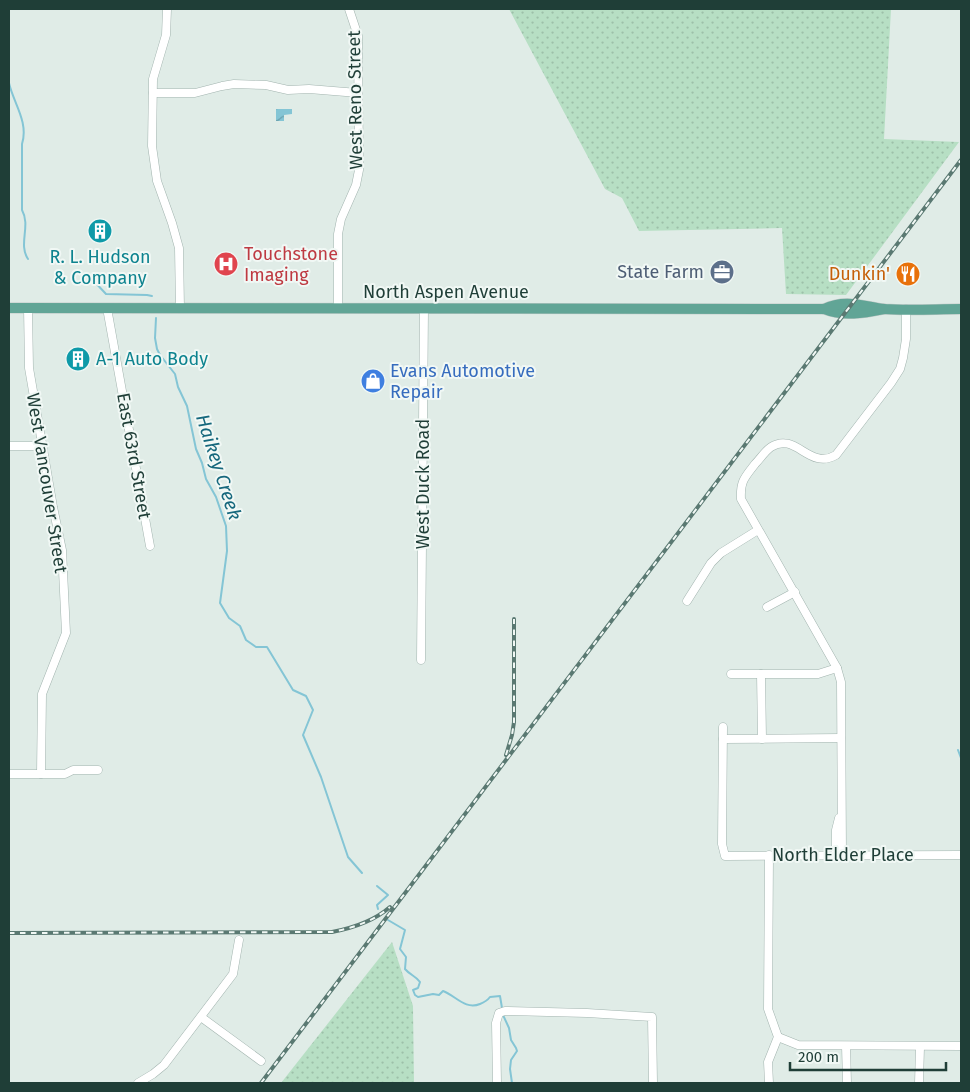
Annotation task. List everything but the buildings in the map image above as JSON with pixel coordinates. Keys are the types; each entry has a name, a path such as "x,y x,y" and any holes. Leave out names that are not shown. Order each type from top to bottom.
{"main road":[{"name":"North Aspen Avenue","path":"9,308 824,309 834,304 862,304 884,308 961,309"}],"street":[{"path":"167,9 166,35 154,72 152,93 153,158 157,181 179,248 180,308"},
{"name":"West Reno Street","path":"338,308 338,234 341,218 356,185 359,170 358,36 350,9"},
{"path":"152,93 195,93 234,84 266,85 288,90 310,89 358,93"},
{"name":"West Vancouver Street","path":"28,308 29,368 62,550 66,633 42,694 41,774"},
{"name":"East 63rd Street","path":"107,308 150,546"},
{"name":"West Duck Road","path":"421,660 424,308"},
{"path":"839,855 841,814 841,682 837,668 741,499 740,490 742,480 769,448 776,444 792,444 816,459 829,459 836,455 892,383 900,369 906,339 906,309"},
{"path":"9,446 42,446"},
{"path":"687,601 720,552 758,530"},
{"path":"767,607 795,592"},
{"path":"731,674 818,674 837,668"},
{"path":"761,674 762,739"},
{"path":"723,727 723,739 841,738"},
{"name":"North Elder Place","path":"723,739 722,844 725,856 961,855"},
{"path":"9,774 65,774 73,770 98,770"},
{"path":"769,1083 768,1062 778,1037 768,1009 770,855"},
{"path":"138,1083 154,1074 164,1065 233,974 238,940"},
{"path":"496,1083 496,1023 499,1013 505,1011 652,1017 653,1083"},
{"path":"201,1017 261,1062"},
{"path":"778,1037 798,1045 961,1046"},
{"path":"846,1046 847,1083"},
{"path":"918,1083 920,1047"}],"green space":[{"path":"509,9 891,9 884,139 959,142 846,295 786,294 782,228 639,231 622,198 605,189"},
{"path":"392,942 413,1006 414,1083 281,1083"}],"water":[{"path":"276,109 292,109 292,114 284,115 284,121 276,121"}],"waterway":[{"name":"Haikey Creek","path":"9,83 20,112 24,136 22,144 22,210 25,222 24,247 28,259"},
{"name":"Haikey Creek","path":"92,279 106,294 152,296"},
{"name":"Haikey Creek","path":"156,318 155,338 157,349 175,374 178,387 187,406 196,449 206,479 216,497 226,526 227,551 220,603 229,618 240,626 246,640 256,647 267,647 293,690 306,696 313,710 303,735 321,777 348,857 362,873"},
{"path":"958,750 961,758"},
{"name":"Haikey Creek","path":"377,886 388,895 377,905 378,909"},
{"name":"Haikey Creek","path":"388,920 405,930 400,949 406,957 405,969 420,982 418,988 413,990 415,995 418,997 433,994 439,995 443,991 470,1005 480,1004 490,997 500,996 502,1008"},
{"path":"503,1015 509,1028 511,1040 517,1051 511,1060 512,1083"}],"railway":[{"path":"261,1083 961,160"},
{"path":"506,755 514,722 514,619"},
{"path":"9,933 332,932 363,923 390,907"}],"place":[{"name":"R. L. Hudson & Company","path":"100,231"},
{"name":"Touchstone Imaging","path":"226,264"},
{"name":"State Farm","path":"722,272"},
{"name":"Dunkin'","path":"908,274"},
{"name":"A-1 Auto Body","path":"78,359"},
{"name":"Evans Automotive Repair","path":"373,381"}]}
